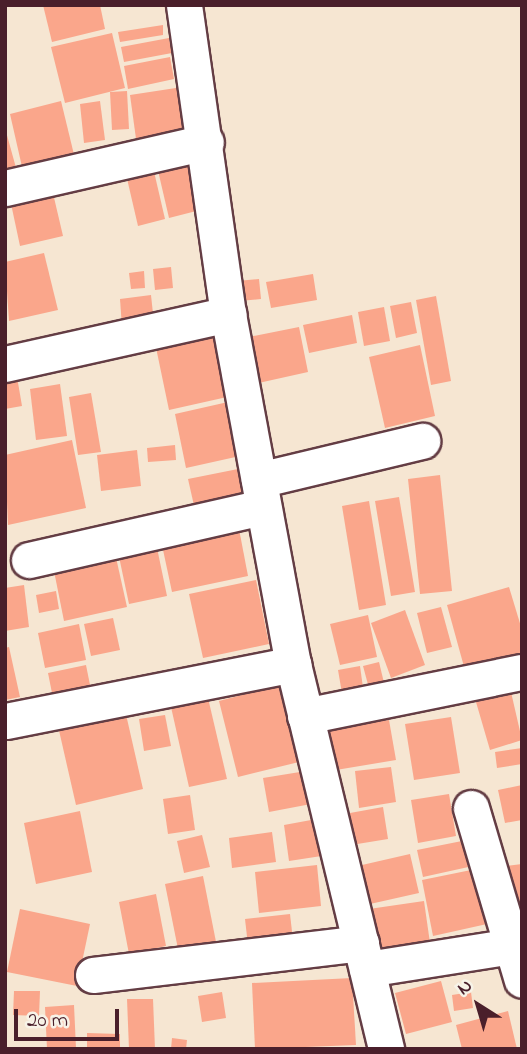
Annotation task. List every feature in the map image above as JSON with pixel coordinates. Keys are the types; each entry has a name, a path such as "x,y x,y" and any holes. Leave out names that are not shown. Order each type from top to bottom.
{"street":[{"path":"184,5 206,142 228,314 293,664 386,1049"},
{"path":"5,188 206,142"},
{"path":"5,364 228,314"},
{"path":"29,560 261,493 422,441"},
{"path":"6,721 293,664"},
{"path":"306,716 522,671"},
{"path":"471,808 522,980"},
{"path":"93,975 512,946"}],"building":[{"path":"43,5 100,5 105,29 52,42"},
{"path":"163,25 163,35 120,42 118,32"},
{"path":"112,33 125,88 65,103 51,47"},
{"path":"169,38 172,53 124,62 121,47"},
{"path":"170,57 174,79 128,89 124,66"},
{"path":"189,86 196,138 137,146 130,95"},
{"path":"127,91 129,129 112,130 110,92"},
{"path":"61,101 77,167 25,180 10,114"},
{"path":"100,101 105,140 84,143 80,104"},
{"path":"5,128 18,175 5,179"},
{"path":"195,153 208,208 169,218 156,162"},
{"path":"152,163 165,219 138,226 125,170"},
{"path":"52,189 63,236 20,246 10,199"},
{"path":"44,253 58,310 9,321 5,262"},
{"path":"171,267 173,288 155,290 153,269"},
{"path":"144,271 145,288 131,289 129,273"},
{"path":"313,274 317,300 271,308 266,282"},
{"path":"259,279 261,299 239,301 237,281"},
{"path":"151,295 154,323 122,327 120,299"},
{"path":"436,296 451,381 431,385 416,300"},
{"path":"411,302 417,333 396,338 390,306"},
{"path":"384,307 390,341 364,346 358,312"},
{"path":"352,315 357,343 309,353 303,325"},
{"path":"221,323 236,395 169,410 154,338"},
{"path":"299,327 308,372 249,385 239,339"},
{"path":"420,345 435,416 385,428 369,357"},
{"path":"16,371 22,406 5,409 5,373"},
{"path":"60,384 67,436 36,440 30,389"},
{"path":"91,393 101,452 78,455 69,397"},
{"path":"228,402 240,456 186,468 175,414"},
{"path":"72,440 86,508 8,525 5,455"},
{"path":"175,445 176,460 148,462 147,448"},
{"path":"137,450 141,486 101,491 97,455"},
{"path":"243,468 250,499 195,510 188,479"},
{"path":"440,475 452,591 420,594 408,479"},
{"path":"399,497 415,592 391,596 375,501"},
{"path":"369,501 386,605 359,610 342,506"},
{"path":"239,529 248,576 172,592 162,545"},
{"path":"156,543 167,596 129,604 118,552"},
{"path":"115,553 127,607 64,621 53,566"},
{"path":"256,580 269,644 203,658 189,594"},
{"path":"24,585 29,627 5,631 5,588"},
{"path":"509,587 522,630 522,658 466,674 447,605"},
{"path":"56,591 59,609 39,613 36,595"},
{"path":"441,607 452,647 427,653 417,613"},
{"path":"405,610 425,665 391,678 371,623"},
{"path":"368,615 377,657 340,665 330,624"},
{"path":"113,618 120,650 91,656 84,624"},
{"path":"79,624 86,660 45,668 38,633"},
{"path":"9,647 20,697 5,700 5,648"},
{"path":"379,662 385,687 370,692 363,666"},
{"path":"86,665 92,695 54,703 48,673"},
{"path":"360,666 364,695 343,699 338,670"},
{"path":"279,685 299,762 238,777 219,701"},
{"path":"511,692 522,740 490,750 476,702"},
{"path":"208,698 227,779 189,787 171,707"},
{"path":"125,710 143,789 76,805 58,726"},
{"path":"165,715 171,746 144,751 139,719"},
{"path":"451,717 460,773 414,780 405,724"},
{"path":"389,720 396,760 336,770 329,729"},
{"path":"522,748 522,764 497,768 495,752"},
{"path":"391,767 396,802 359,808 355,771"},
{"path":"306,771 311,804 269,812 263,778"},
{"path":"522,785 522,820 505,823 498,790"},
{"path":"449,794 456,836 418,843 411,800"},
{"path":"190,795 195,830 168,834 163,799"},
{"path":"383,807 388,839 345,846 339,815"},
{"path":"80,811 92,872 36,884 24,823"},
{"path":"322,818 328,855 289,861 284,825"},
{"path":"272,832 276,862 232,868 229,838"},
{"path":"202,835 210,867 184,873 177,841"},
{"path":"477,838 482,864 423,877 417,850"},
{"path":"410,854 419,893 370,904 362,865"},
{"path":"522,864 522,906 511,908 506,866"},
{"path":"317,865 321,906 259,913 255,872"},
{"path":"476,869 487,924 433,936 422,880"},
{"path":"203,876 217,947 179,954 165,884"},
{"path":"156,894 166,946 129,954 119,902"},
{"path":"424,901 431,950 375,958 369,909"},
{"path":"20,909 90,924 77,986 7,972"},
{"path":"290,914 294,949 249,954 245,919"},
{"path":"352,978 356,1045 255,1049 252,983"},
{"path":"441,981 452,1022 406,1034 395,993"},
{"path":"14,991 40,991 39,1016 13,1015"},
{"path":"222,992 226,1018 202,1022 198,996"},
{"path":"471,992 473,1008 454,1011 452,995"},
{"path":"127,999 153,999 155,1049 129,1049"},
{"path":"74,1005 76,1048 47,1049 45,1007"},
{"path":"508,1011 517,1049 462,1049 456,1025"},
{"path":"87,1033 120,1034 120,1049 87,1049"},
{"path":"172,1038 187,1040 186,1049 171,1049"}]}
